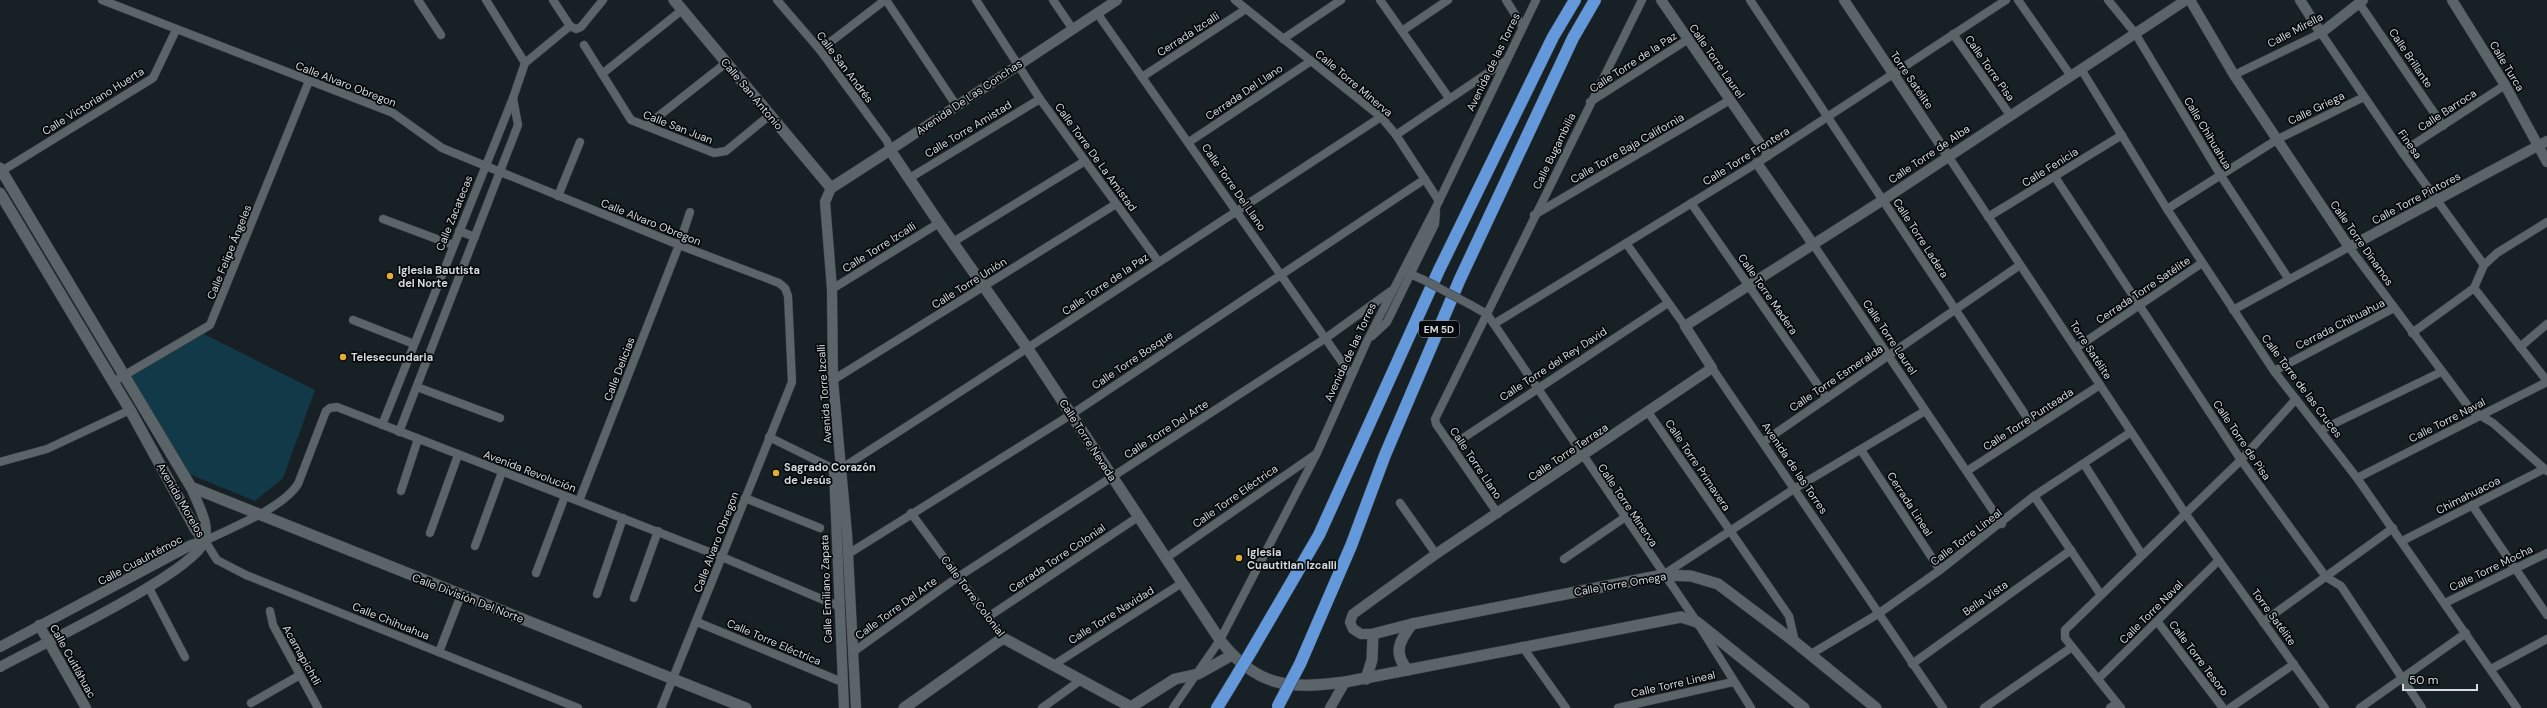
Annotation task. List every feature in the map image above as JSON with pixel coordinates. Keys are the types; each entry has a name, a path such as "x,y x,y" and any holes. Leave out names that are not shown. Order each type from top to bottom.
{"highway":[{"name":"EM 5D","path":"1217,708 1318,535 1439,270 1553,37 1575,0"},
{"name":"EM 5D","path":"1277,707 1300,664 1351,546 1384,455 1460,279 1573,38 1595,0"}],"main road":[{"name":"Calle San Antonio","path":"674,0 831,188"},
{"name":"Calle Torre Nevada","path":"890,150 938,223 985,286 1028,349 1182,583 1220,640 1232,655 1250,671 1270,680 1304,687 1366,679"},
{"name":"Avenida De Las Conchas","path":"831,188 890,150"},
{"name":"Avenida Morelos","path":"1,170 191,487"},
{"name":"Avenida Morelos","path":"0,193 130,410 196,530 205,541"},
{"name":"Calle División Del Norte","path":"191,487 257,515 674,678 746,708"},
{"name":"Calle Torre Omega","path":"1372,634 1412,624 1663,574 1691,576 1718,584 1811,654 1876,708"},
{"path":"1372,634 1372,660 1366,679 1522,646 1665,618 1681,617 1696,622 1804,708"},
{"path":"1408,670 1402,664 1398,648 1400,640 1412,624"},
{"path":"904,708 1003,638"},
{"name":"Calle Torre Colonial","path":"1003,638 1052,666 1133,707"},
{"path":"1133,707 1175,678 1198,674 1232,655"}],"street":[{"name":"Calle Alvaro Obregon","path":"102,0 393,113 442,148 679,245 779,283 785,288 788,296 792,382 697,622 661,708"},
{"path":"418,0 440,35"},
{"path":"486,0 525,63 570,26"},
{"path":"553,0 570,26 579,29 603,0"},
{"name":"Calle San Andrés","path":"777,0 820,50 887,141 890,150"},
{"path":"820,50 886,0 956,105"},
{"name":"Calle Torre De La Amistad","path":"976,0 1040,99 1158,261"},
{"path":"1053,0 1072,28"},
{"name":"Avenida De Las Conchas","path":"890,150 1072,28 1117,0"},
{"name":"Calle Torre Minerva","path":"1235,0 1381,117 1396,135 1425,178 1437,204"},
{"path":"1283,39 1341,0"},
{"path":"1380,0 1449,98"},
{"path":"1402,31 1448,0"},
{"path":"1506,0 1523,27"},
{"name":"Avenida de las Torres","path":"1173,708 1198,674 1220,640 1317,453 1367,341 1437,204 1536,0"},
{"name":"Calle Bugambilia","path":"1436,424 1437,412 1642,0"},
{"name":"Calle Torre Laurel","path":"1661,0 1687,40 1768,155"},
{"name":"Calle Torre Ladera","path":"1750,0 2034,428"},
{"name":"Torre Satélite","path":"1844,0 2185,513 2326,708"},
{"name":"Calle Torre Frontera","path":"1494,324 1757,163 2006,0"},
{"path":"2018,0 2072,76"},
{"name":"Calle Chihuahua","path":"2108,0 2134,33 2221,176 2288,278"},
{"name":"Calle Torre de Alba","path":"1685,326 1883,200 2186,0"},
{"name":"Calle Torre Dínamos","path":"2190,0 2234,75 2349,247 2441,372 2478,416 2493,422 2545,470"},
{"path":"2300,0 2321,33"},
{"name":"Calle Turca","path":"2452,0 2505,86 2543,143 2547,162"},
{"name":"Calle Mirella","path":"2234,75 2321,33 2361,2"},
{"name":"Calle Brillante","path":"2361,2 2443,126"},
{"name":"Cerrada Izcalli","path":"1142,78 1246,9"},
{"path":"602,74 682,10"},
{"name":"Calle Torre Del Llano","path":"1097,13 1237,210 1351,375"},
{"name":"Calle Victoriano Huerta","path":"1,170 153,78 176,30"},
{"name":"Finesa","path":"2321,33 2402,152 2484,265"},
{"name":"Calle Torre Pisa","path":"1952,34 2010,115"},
{"name":"Calle Torre de la Paz","path":"1590,102 1687,40"},
{"name":"Calle San Juan","path":"584,45 627,116 632,120 646,126 720,153 726,151 770,116"},
{"path":"1396,135 1508,59"},
{"name":"Cerrada Del Llano","path":"1189,142 1311,61"},
{"name":"Calle Zacatecas","path":"382,425 513,98 525,63"},
{"path":"646,126 726,63"},
{"name":"Calle Torre de las Cruces","path":"2081,69 2167,209 2274,371 2357,478 2517,708"},
{"name":"Calle Felipe Ángeles","path":"113,382 210,325 309,81"},
{"name":"Calle Barroca","path":"2402,152 2505,86"},
{"name":"Calle Griega","path":"2167,209 2278,139 2364,97"},
{"path":"399,432 518,126 513,98"},
{"name":"Calle Torre Amistad","path":"908,178 1040,99"},
{"name":"Calle Torre Baja California","path":"1534,215 1730,100"},
{"name":"Calle Torre de la Paz","path":"838,469 1028,349 1158,261 1381,117"},
{"name":"Calle Fenicia","path":"1988,217 2122,135"},
{"path":"558,196 580,142"},
{"name":"Calle Torre Pintores","path":"2233,310 2288,278 2437,201 2543,143"},
{"path":"953,242 1085,161"},
{"name":"Calle Torre Laurel","path":"1757,163 2002,524"},
{"name":"Calle Torre de Pisa","path":"2055,176 2241,460 2326,577 2341,586 2401,679 2422,708"},
{"name":"Calle Torre Bosque","path":"848,554 911,513 1072,414 1425,178"},
{"name":"Avenida De Las Conchas","path":"825,199 831,188"},
{"name":"Avenida Torre Izcalli","path":"825,199 832,289 833,380 838,469 848,554 856,708"},
{"name":"Calle Torre Madera","path":"1691,203 1828,398"},
{"name":"Calle Torre Unión","path":"833,380 1116,204"},
{"path":"1367,341 1387,322 1435,224 1437,204"},
{"name":"Calle Delicias","path":"579,501 679,245 690,212"},
{"path":"383,219 453,245"},
{"path":"2412,333 2474,288 2484,265 2497,253 2547,222"},
{"name":"Calle Torre Izcalli","path":"832,289 938,223"},
{"path":"459,231 474,237"},
{"name":"Avenida de las Torres","path":"1626,243 1685,326 1942,708"},
{"name":"Cerrada Torre Satélite","path":"2076,348 2202,263"},
{"name":"Calle Torre Esmeralda","path":"1763,442 2020,265"},
{"path":"1410,274 1487,314"},
{"path":"2474,288 2547,381"},
{"name":"Calle Torre Del Arte","path":"853,652 958,577 1326,338 1392,291"},
{"name":"Calle Torre del Rey David","path":"1451,446 1536,388 1668,303"},
{"name":"Cerrada Chihuahua","path":"2274,371 2394,308"},
{"name":"Calle Torre Minerva","path":"1487,314 1582,457 1696,622 1751,708"},
{"path":"353,320 414,344"},
{"path":"2520,347 2547,324"},
{"name":"Calle Torre Terraza","path":"1372,634 1362,634 1352,629 1350,622 1353,614 1436,554 1498,514 1712,368"},
{"path":"2321,430 2441,372"},
{"name":"Calle Torre Naval","path":"2357,478 2547,381"},
{"name":"Calle Torre Punteada","path":"1967,471 2100,385"},
{"path":"417,387 500,418"},
{"path":"2110,708 2119,705 2063,634 2101,595 2241,460 2296,399"},
{"name":"Avenida Revolución","path":"257,515 292,493 298,484 326,411 330,408 337,407 722,557 838,606"},
{"path":"0,462 47,449 130,410"},
{"path":"1663,574 1794,489 1925,411"},
{"name":"Calle Torre Primavera","path":"1648,412 1789,616 1795,642"},
{"name":"Calle Torre Llano","path":"1436,424 1498,514"},
{"name":"Calle Torre Lineal","path":"1811,654 1878,614 2002,524 2034,496 2131,432"},
{"path":"769,437 838,469"},
{"path":"401,491 418,439"},
{"name":"Cerrada Lineal","path":"1861,450 1940,570"},
{"name":"Calle Torre Eléctrica","path":"1166,558 1317,453"},
{"path":"430,533 458,455"},
{"path":"2084,464 2142,555"},
{"name":"Calle Emiliano Zapata","path":"838,469 838,606 844,708"},
{"name":"Chimahuacoa","path":"2402,541 2545,470"},
{"path":"475,546 502,472"},
{"name":"Avenida Morelos","path":"191,487 206,523 205,541"},
{"path":"536,573 565,496"},
{"path":"2034,496 2101,595"},
{"path":"745,498 820,528"},
{"path":"1400,503 1436,554"},
{"path":"2472,505 2547,616"},
{"name":"Calle Torre Colonial","path":"911,513 1003,638"},
{"path":"205,541 257,515"},
{"name":"Cerrada Torre Colonial","path":"988,617 1138,516"},
{"path":"597,594 623,518"},
{"path":"1564,559 1624,518"},
{"path":"2263,622 2393,528"},
{"path":"634,598 658,532"},
{"name":"Calle Chihuahua","path":"205,541 217,560 246,575 578,708"},
{"name":"Calle Cuauhtémoc","path":"0,667 48,640 149,588 195,556 205,541"},
{"name":"Calle Cuauhtémoc","path":"0,647 39,625 149,570 191,546 205,541"},
{"name":"Bella Vista","path":"1912,664 2071,550"},
{"name":"Calle Torre Mocha","path":"2445,603 2547,553"},
{"name":"Calle Torre Naval","path":"2098,679 2219,560"},
{"name":"Calle Torre Navidad","path":"1052,666 1182,583"},
{"path":"149,588 185,657"},
{"path":"439,652 461,595"},
{"name":"Acamapichtli","path":"270,611 273,625 318,708"},
{"name":"Calle Torre Tesoro","path":"2157,621 2223,708"},
{"name":"Calle Torre Eléctrica","path":"697,622 842,682"},
{"name":"Calle Cuitláhuac","path":"39,625 86,708"},
{"path":"2360,708 2466,633"},
{"path":"2491,669 2547,640"},
{"path":"1522,646 1566,708"},
{"path":"1984,708 2072,647"},
{"path":"2230,708 2294,664"},
{"path":"251,704 300,675"},
{"path":"1042,708 1052,705 1081,680"},
{"path":"1330,708 1345,682"},
{"name":"Calle Torre Lineal","path":"1618,708 1733,682"}],"shaded area":[{"path":"202,333 315,390 283,478 255,501 184,472 130,377"}],"place":[{"name":"Iglesia Bautista del Norte","path":"390,276"},
{"name":"Telesecundaria","path":"343,357"},
{"name":"Sagrado Corazón de Jesús","path":"776,473"},
{"name":"Iglesia Cuautitlan Izcalli","path":"1239,558"}]}
